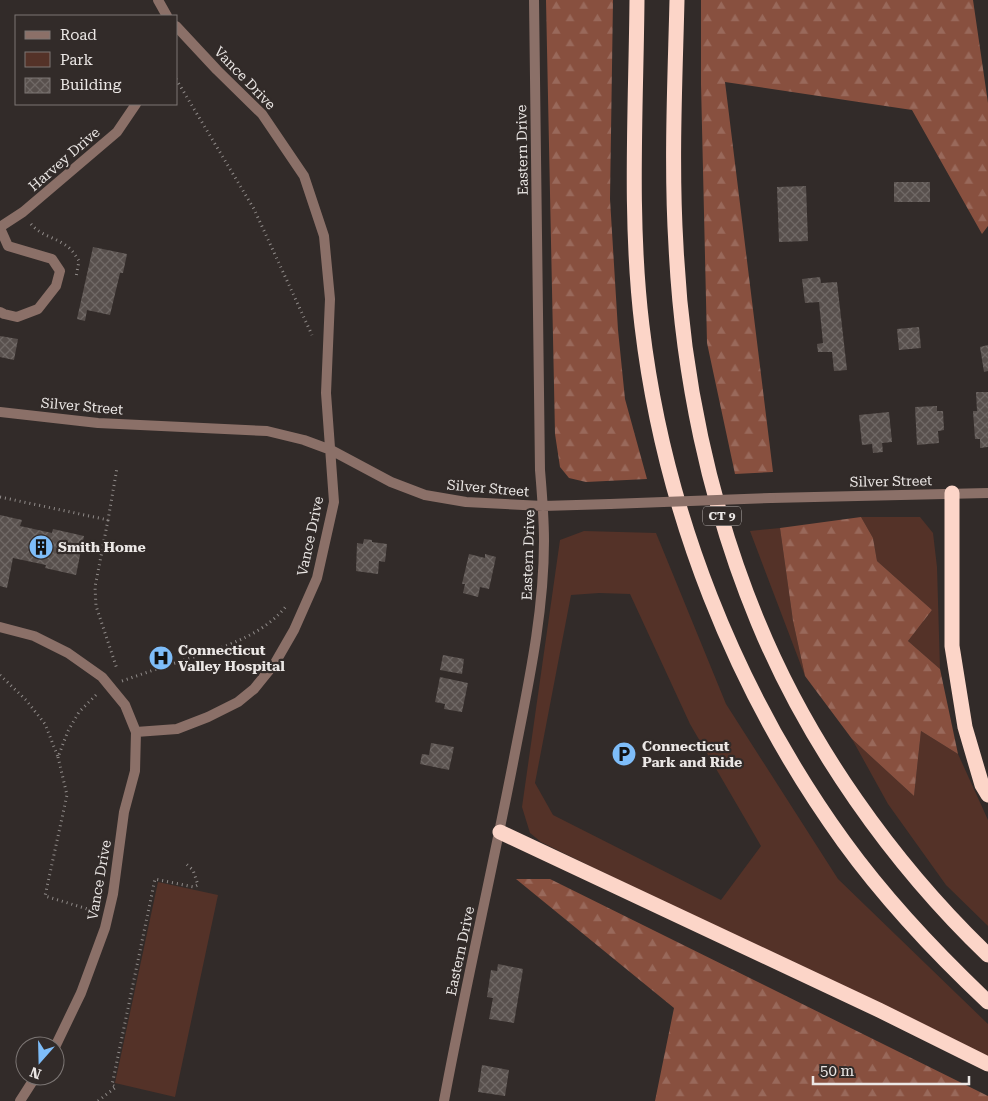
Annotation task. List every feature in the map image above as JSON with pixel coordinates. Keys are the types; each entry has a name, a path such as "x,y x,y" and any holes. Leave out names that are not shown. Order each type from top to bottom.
{"highway":[{"name":"CT 9","path":"637,0 634,167 636,246 642,326 654,406 672,482 695,560 725,633 760,706 800,776 844,842 893,904 948,964 988,1002"},
{"name":"CT 9","path":"677,0 674,184 676,246 682,320 693,395 711,476 731,548 758,622 790,690 828,755 871,821 921,885 988,955"},
{"path":"952,493 952,646 965,727 982,785 988,795"},
{"path":"500,832 879,1010 988,1064"}],"street":[{"path":"158,0 166,15"},
{"name":"Eastern Drive","path":"444,1101 454,1045 500,832 538,622 544,543 540,470 534,0"},
{"name":"Vance Drive","path":"60,1036 81,993 108,915 113,894 124,812 135,771 136,732 177,729 208,717 238,702 254,689 275,663 294,630 317,578 334,502 326,392 330,299 324,236 304,176 262,114 178,28"},
{"name":"Harvey Drive","path":"0,228 23,212 117,132 135,105"},
{"path":"0,228 4,249 52,259 60,271 56,286 38,309 17,317 0,312"},
{"name":"Silver Street","path":"0,412 98,423 267,431 304,440 331,450 391,482 425,495 466,502 543,506 988,493"},
{"path":"0,627 34,636 68,653 102,676 125,705 136,732"},
{"path":"20,1101 30,1086"}],"path":[{"path":"178,82 254,209 313,338"},
{"path":"117,468 95,587 96,606 121,681"},
{"path":"0,497 108,520"},
{"path":"58,757 68,731 79,712 99,693 121,681 226,646 252,634 272,621 290,601"},
{"path":"0,675 26,700 45,724 58,757 67,795 45,896 108,915"},
{"path":"98,1101 116,1087 112,1085 155,879 194,887 198,885 194,870 184,862"}],"green space":[{"path":"546,0 613,0 610,199 618,330 625,399 647,479 586,482 569,478 560,467 555,434"},
{"path":"701,0 973,0 988,103 988,226 982,234 912,110 725,82 773,472 735,474 707,343"},
{"path":"861,517 920,517 933,533 937,567 940,669 908,641 932,610 877,561 873,538"},
{"path":"861,517 873,538 877,561 932,610 908,641 940,669 958,754 921,731 914,796 852,739 805,676 793,621 780,528"},
{"path":"780,528 793,621 805,676 750,531"},
{"path":"584,531 656,533 726,704 838,879 988,1024 988,1061 541,842 530,833 522,807 560,540","holes":["599,593 630,594 690,724 761,846 721,900 553,815 535,783 571,595"]},
{"path":"921,731 958,754 988,820 988,926 946,885 888,804 852,739 914,796"},
{"path":"516,879 550,879 988,1096 988,1101 655,1101 674,1008"},
{"path":"158,882 218,895 175,1097 115,1083"}],"building":[{"path":"894,182 930,182 930,202 894,202"},
{"path":"806,186 808,241 779,242 777,187"},
{"path":"93,247 127,254 123,273 120,273 110,315 87,310 85,321 77,319"},
{"path":"820,277 821,283 837,282 847,370 834,371 832,352 818,352 817,344 823,343 819,302 805,303 802,279"},
{"path":"919,327 921,348 899,350 897,329"},
{"path":"0,336 18,339 14,360 0,357"},
{"path":"988,345 988,371 984,372 980,347"},
{"path":"976,392 988,392 988,447 980,448 980,439 975,439 973,411 977,411"},
{"path":"937,406 937,411 943,411 944,430 938,431 939,443 917,445 915,407"},
{"path":"889,412 892,442 882,443 883,452 873,453 872,444 862,445 859,415"},
{"name":"Smith Home","path":"0,515 22,520 20,526 52,533 53,529 84,536 76,575 45,568 46,565 13,558 7,588 0,586"},
{"path":"364,539 387,544 385,562 379,561 378,574 356,571 357,543 363,544"},
{"path":"469,554 485,558 485,554 496,557 489,589 480,587 478,597 463,593 465,584 462,584"},
{"path":"443,655 464,659 462,674 440,670"},
{"path":"440,677 468,683 462,712 444,709 445,704 435,702"},
{"path":"431,743 454,747 449,770 420,764 422,754 429,755"},
{"path":"498,964 523,969 514,1023 489,1019 493,998 487,997 491,970 497,971"},
{"path":"482,1065 509,1070 505,1096 478,1092"}],"place":[{"name":"Smith Home","path":"41,547"},
{"name":"Connecticut Valley Hospital","path":"161,658"},
{"name":"Connecticut Park and Ride","path":"624,754"}]}
